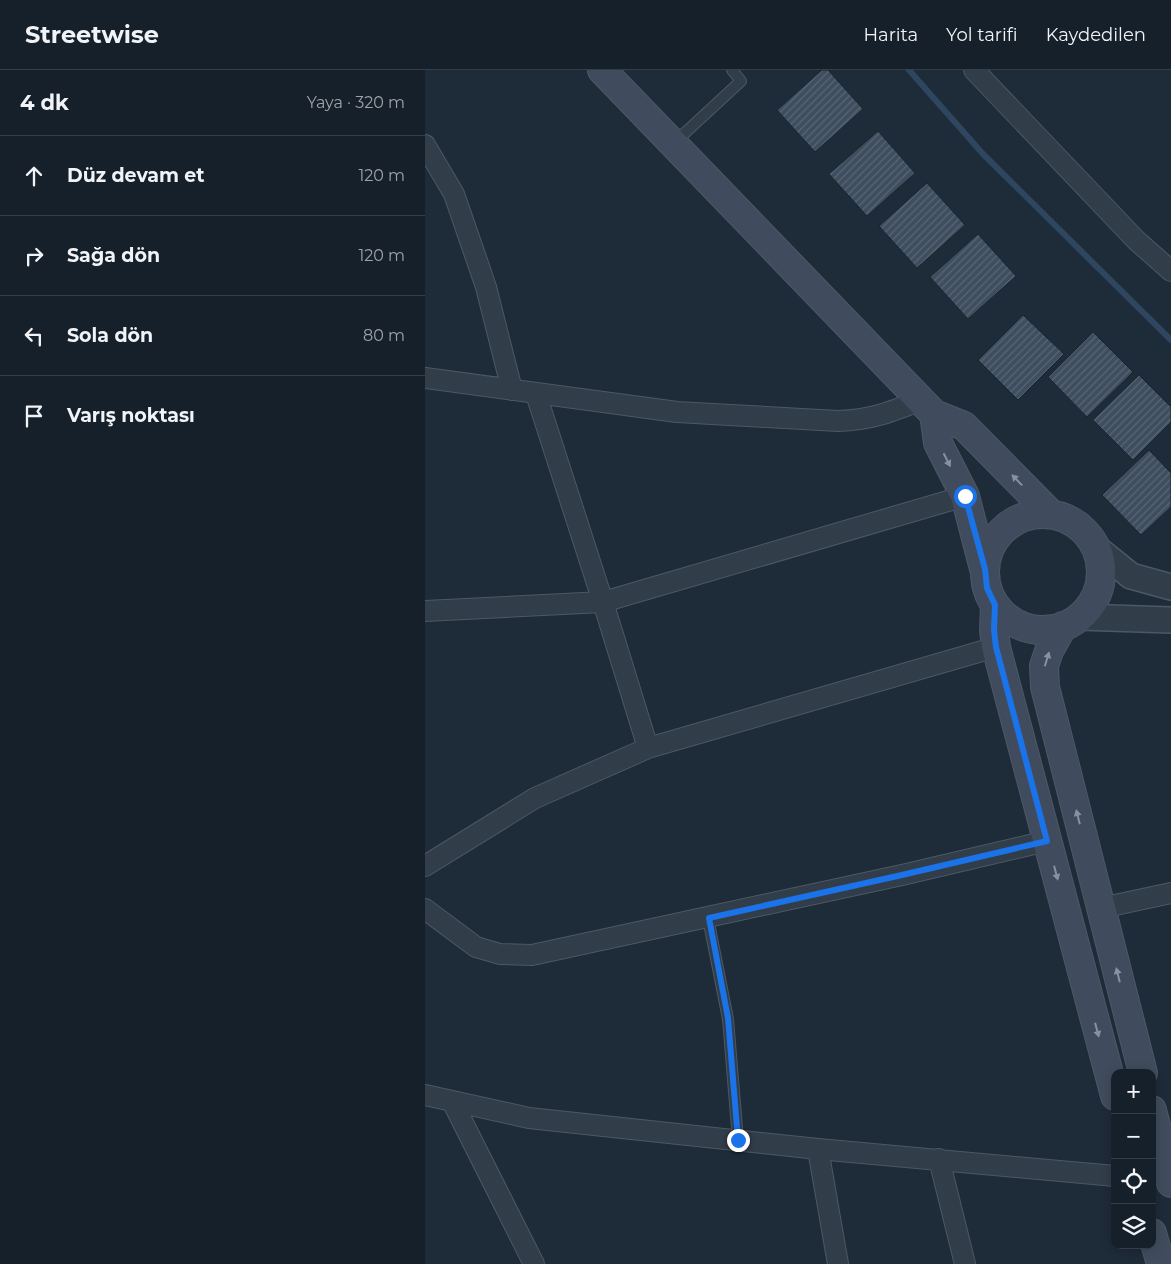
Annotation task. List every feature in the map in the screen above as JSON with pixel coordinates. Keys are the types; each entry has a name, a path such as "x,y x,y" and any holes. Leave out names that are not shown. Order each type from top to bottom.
{"main road":[{"path":"602,70 927,407 964,426 1051,514"},
{"path":"927,407 938,443 965,496 985,569 987,588 995,605 1008,618 1025,627 1044,630 1071,621"},
{"path":"985,569 989,550 999,534 1013,522 1031,515 1051,514 1069,520 1084,532 1095,547 1100,566 1099,585 1092,603 1071,621 1049,651 1044,666 1045,688 1142,1069"},
{"path":"995,605 994,630 996,647 1111,1081"},
{"path":"1153,1114 1166,1181"},
{"path":"1156,1247 1161,1264"}],"street":[{"path":"974,70 1135,240 1171,271"},
{"path":"425,144 454,194 486,287 512,390"},
{"path":"425,378 677,412 838,421 859,420 927,407"},
{"path":"536,394 648,748"},
{"path":"425,611 603,602 965,496"},
{"path":"1095,547 1131,576 1171,588"},
{"path":"1071,621 1171,620"},
{"path":"425,866 535,798 648,748 996,647"},
{"path":"425,909 477,947 500,954 516,956 547,953 1047,841"},
{"path":"1101,908 1171,893"},
{"path":"425,1095 529,1118 818,1149 1111,1176"},
{"path":"452,1101 534,1264"},
{"path":"818,1149 834,1263"},
{"path":"939,1159 965,1264"}],"lane":[{"path":"673,144 741,81 732,70"},
{"path":"709,918 728,1018 738,1140"}],"building":[{"path":"822,70 828,70 863,109 815,152 777,110"},
{"path":"878,131 915,173 867,216 829,174"},
{"path":"927,183 965,225 917,268 879,226"},
{"path":"978,234 1016,276 968,319 930,277"},
{"path":"1023,315 1064,354 1018,400 978,360"},
{"path":"1093,332 1133,372 1087,417 1048,377"},
{"path":"1139,375 1171,407 1171,422 1133,460 1093,420"},
{"path":"1149,450 1171,473 1171,507 1141,535 1102,495"}],"waterway":[{"path":"909,70 983,154 1171,340"}],"route":[{"path":"738,1140 728,1018 709,918 1047,841 996,647 994,630 995,605 987,588 985,569 965,496"}]}
